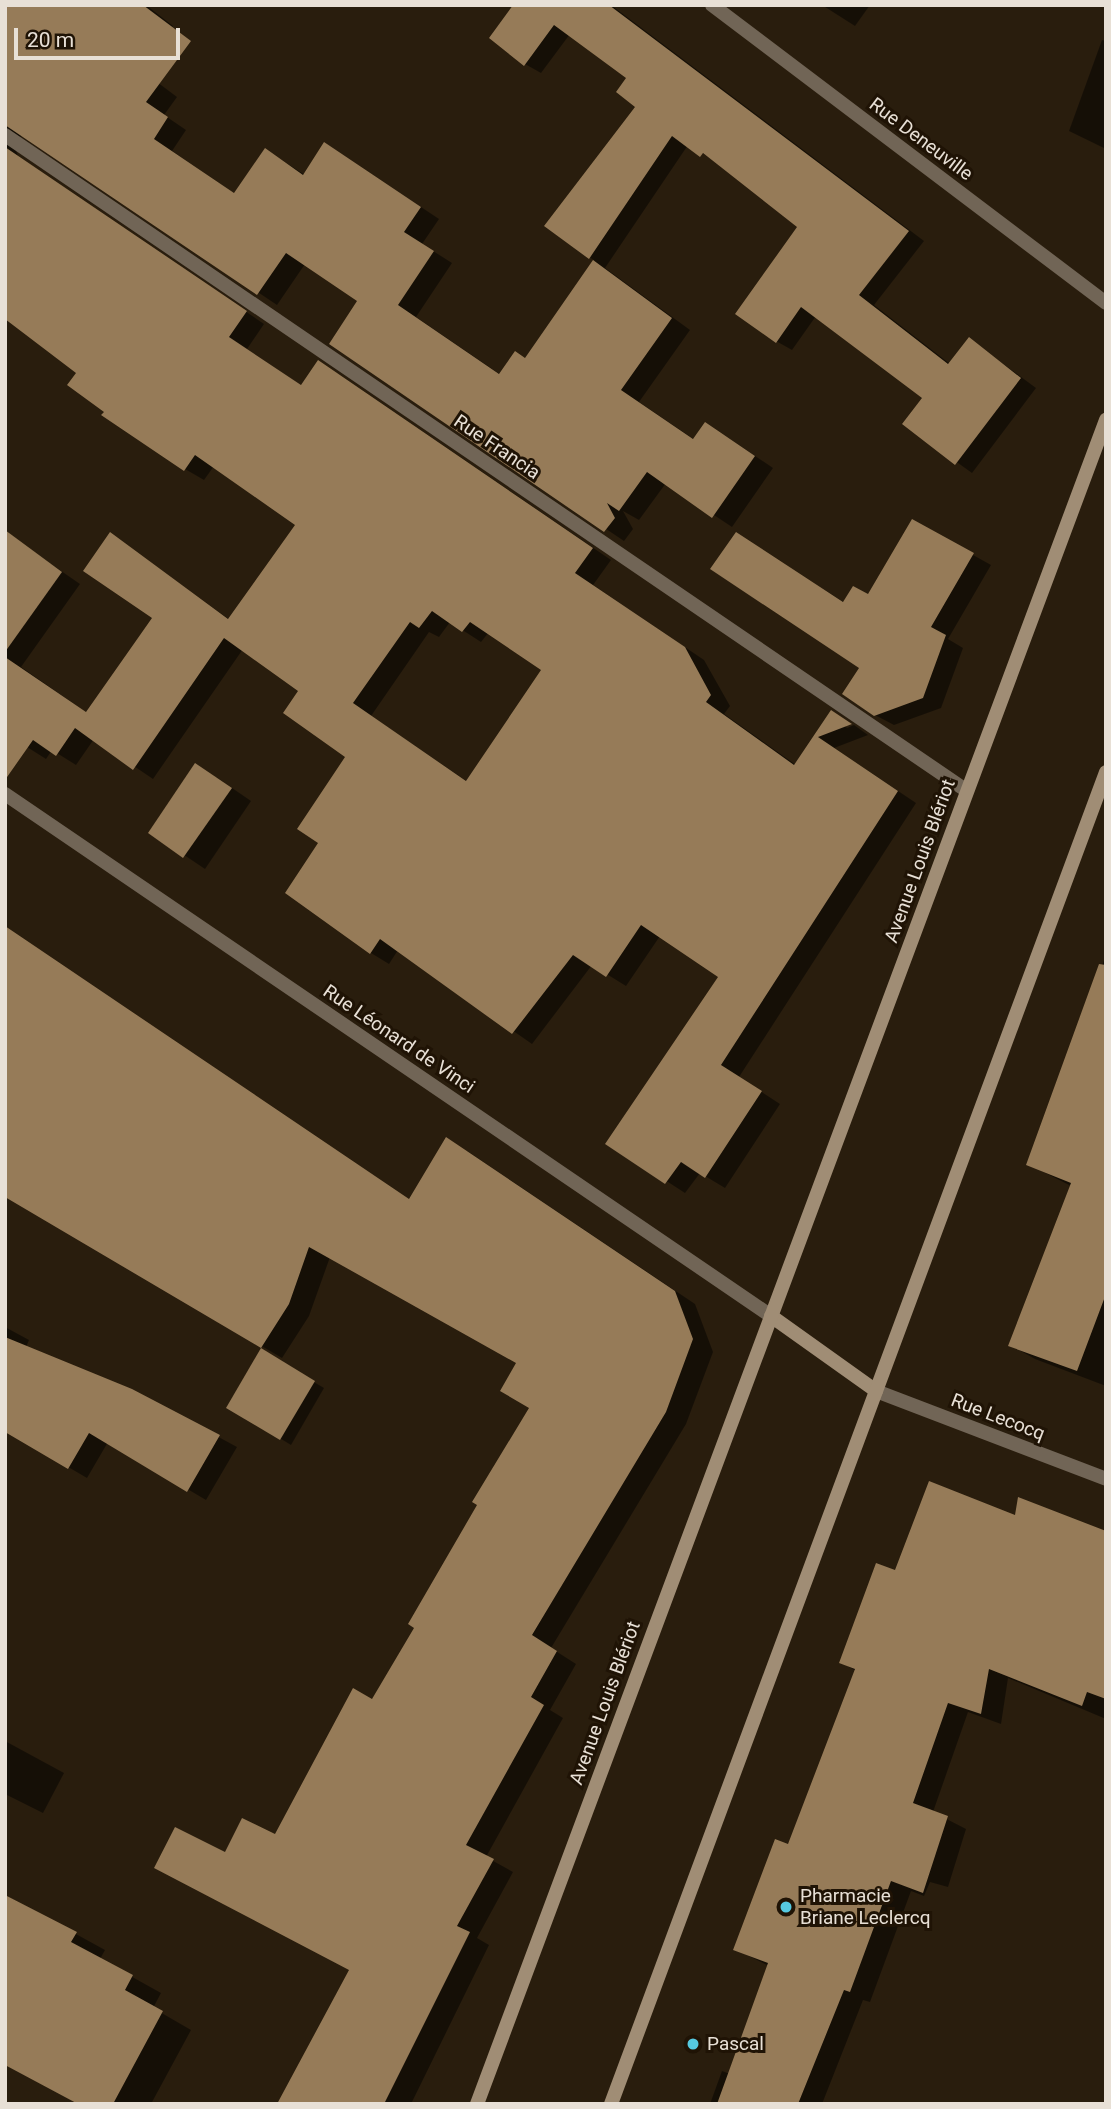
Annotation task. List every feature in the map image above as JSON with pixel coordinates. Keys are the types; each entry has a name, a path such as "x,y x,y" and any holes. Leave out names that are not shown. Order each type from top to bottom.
{"street":[{"name":"Rue Deneuville","path":"712,5 1106,303"},
{"name":"Rue Francia","path":"5,135 967,791"},
{"name":"Avenue Louis Blériot","path":"477,2104 1106,420"},
{"path":"611,2104 1106,772"},
{"name":"Rue Léonard de Vinci","path":"5,794 771,1317"},
{"path":"771,1317 876,1391"},
{"name":"Rue Lecocq","path":"876,1391 1106,1479"}],"building":[{"path":"5,5 143,5 191,41 146,102 168,117 154,139 234,193 265,148 303,175 324,142 421,207 404,232 434,251 398,305 499,374 515,351 525,358 593,260 672,318 621,390 693,439 705,422 755,456 712,518 647,472 619,511 607,503 615,518 604,532 329,344 357,301 286,253 257,295 5,125"},
{"path":"513,5 609,5 909,231 859,295 948,364 969,337 1021,378 955,465 902,424 922,398 801,307 776,343 735,314 797,227 703,153 700,157 672,136 589,259 544,226 635,107 616,92 626,78 554,25 524,66 489,38"},
{"path":"5,147 247,311 229,337 301,385 318,360 593,548 575,573 685,647 711,695 706,702 794,765 831,710 852,724 818,737 898,791 721,1065 762,1091 705,1178 681,1162 665,1184 605,1144 718,977 641,925 606,977 573,955 512,1034 380,939 370,954 285,893 318,843 297,829 345,757 283,713 298,691 224,638 133,770 75,728 56,756 33,740 5,780 5,657 86,712 152,618 83,571 110,532 228,619 295,525 195,455 184,471 101,415 104,412 67,385 76,373 5,319","holes":["432,611 462,632 470,622 541,670 466,781 353,703 410,622 419,628"]},
{"path":"912,519 974,553 931,627 946,635 923,698 874,716 842,694 859,668 710,569 736,532 843,602 853,586 868,594"},
{"path":"5,530 62,572 5,652"},
{"path":"195,763 232,788 183,858 148,833"},
{"path":"5,926 409,1199 446,1137 675,1291 693,1339 666,1412 532,1635 557,1651 531,1697 544,1705 466,1845 494,1859 457,1926 470,1932 384,2104 277,2104 349,1970 154,1868 175,1827 225,1852 242,1818 275,1834 353,1688 372,1699 414,1628 408,1624 477,1505 472,1502 529,1408 500,1391 516,1363 309,1247 289,1304 261,1348 5,1197"},
{"path":"1099,964 1106,965 1106,1294 1077,1371 1008,1346 1071,1183 1026,1165"},
{"path":"5,1337 132,1389 220,1435 187,1492 89,1433 68,1469 5,1432"},
{"path":"261,1348 315,1381 280,1440 226,1408"},
{"path":"929,1481 1015,1515 1018,1497 1106,1531 1106,1699 1087,1692 1082,1706 989,1669 981,1714 948,1703 913,1803 948,1816 923,1893 891,1881 850,1992 844,1990 798,2104 717,2104 768,1963 733,1950 775,1839 788,1844 855,1669 839,1663 876,1563 895,1570"},
{"path":"5,1895 77,1932 71,1942 133,1975 125,1990 163,2011 113,2104 78,2104 5,2065"}],"place":[{"name":"Pharmacie Briane Leclercq","path":"786,1907"},
{"name":"Pascal","path":"693,2044"}]}
